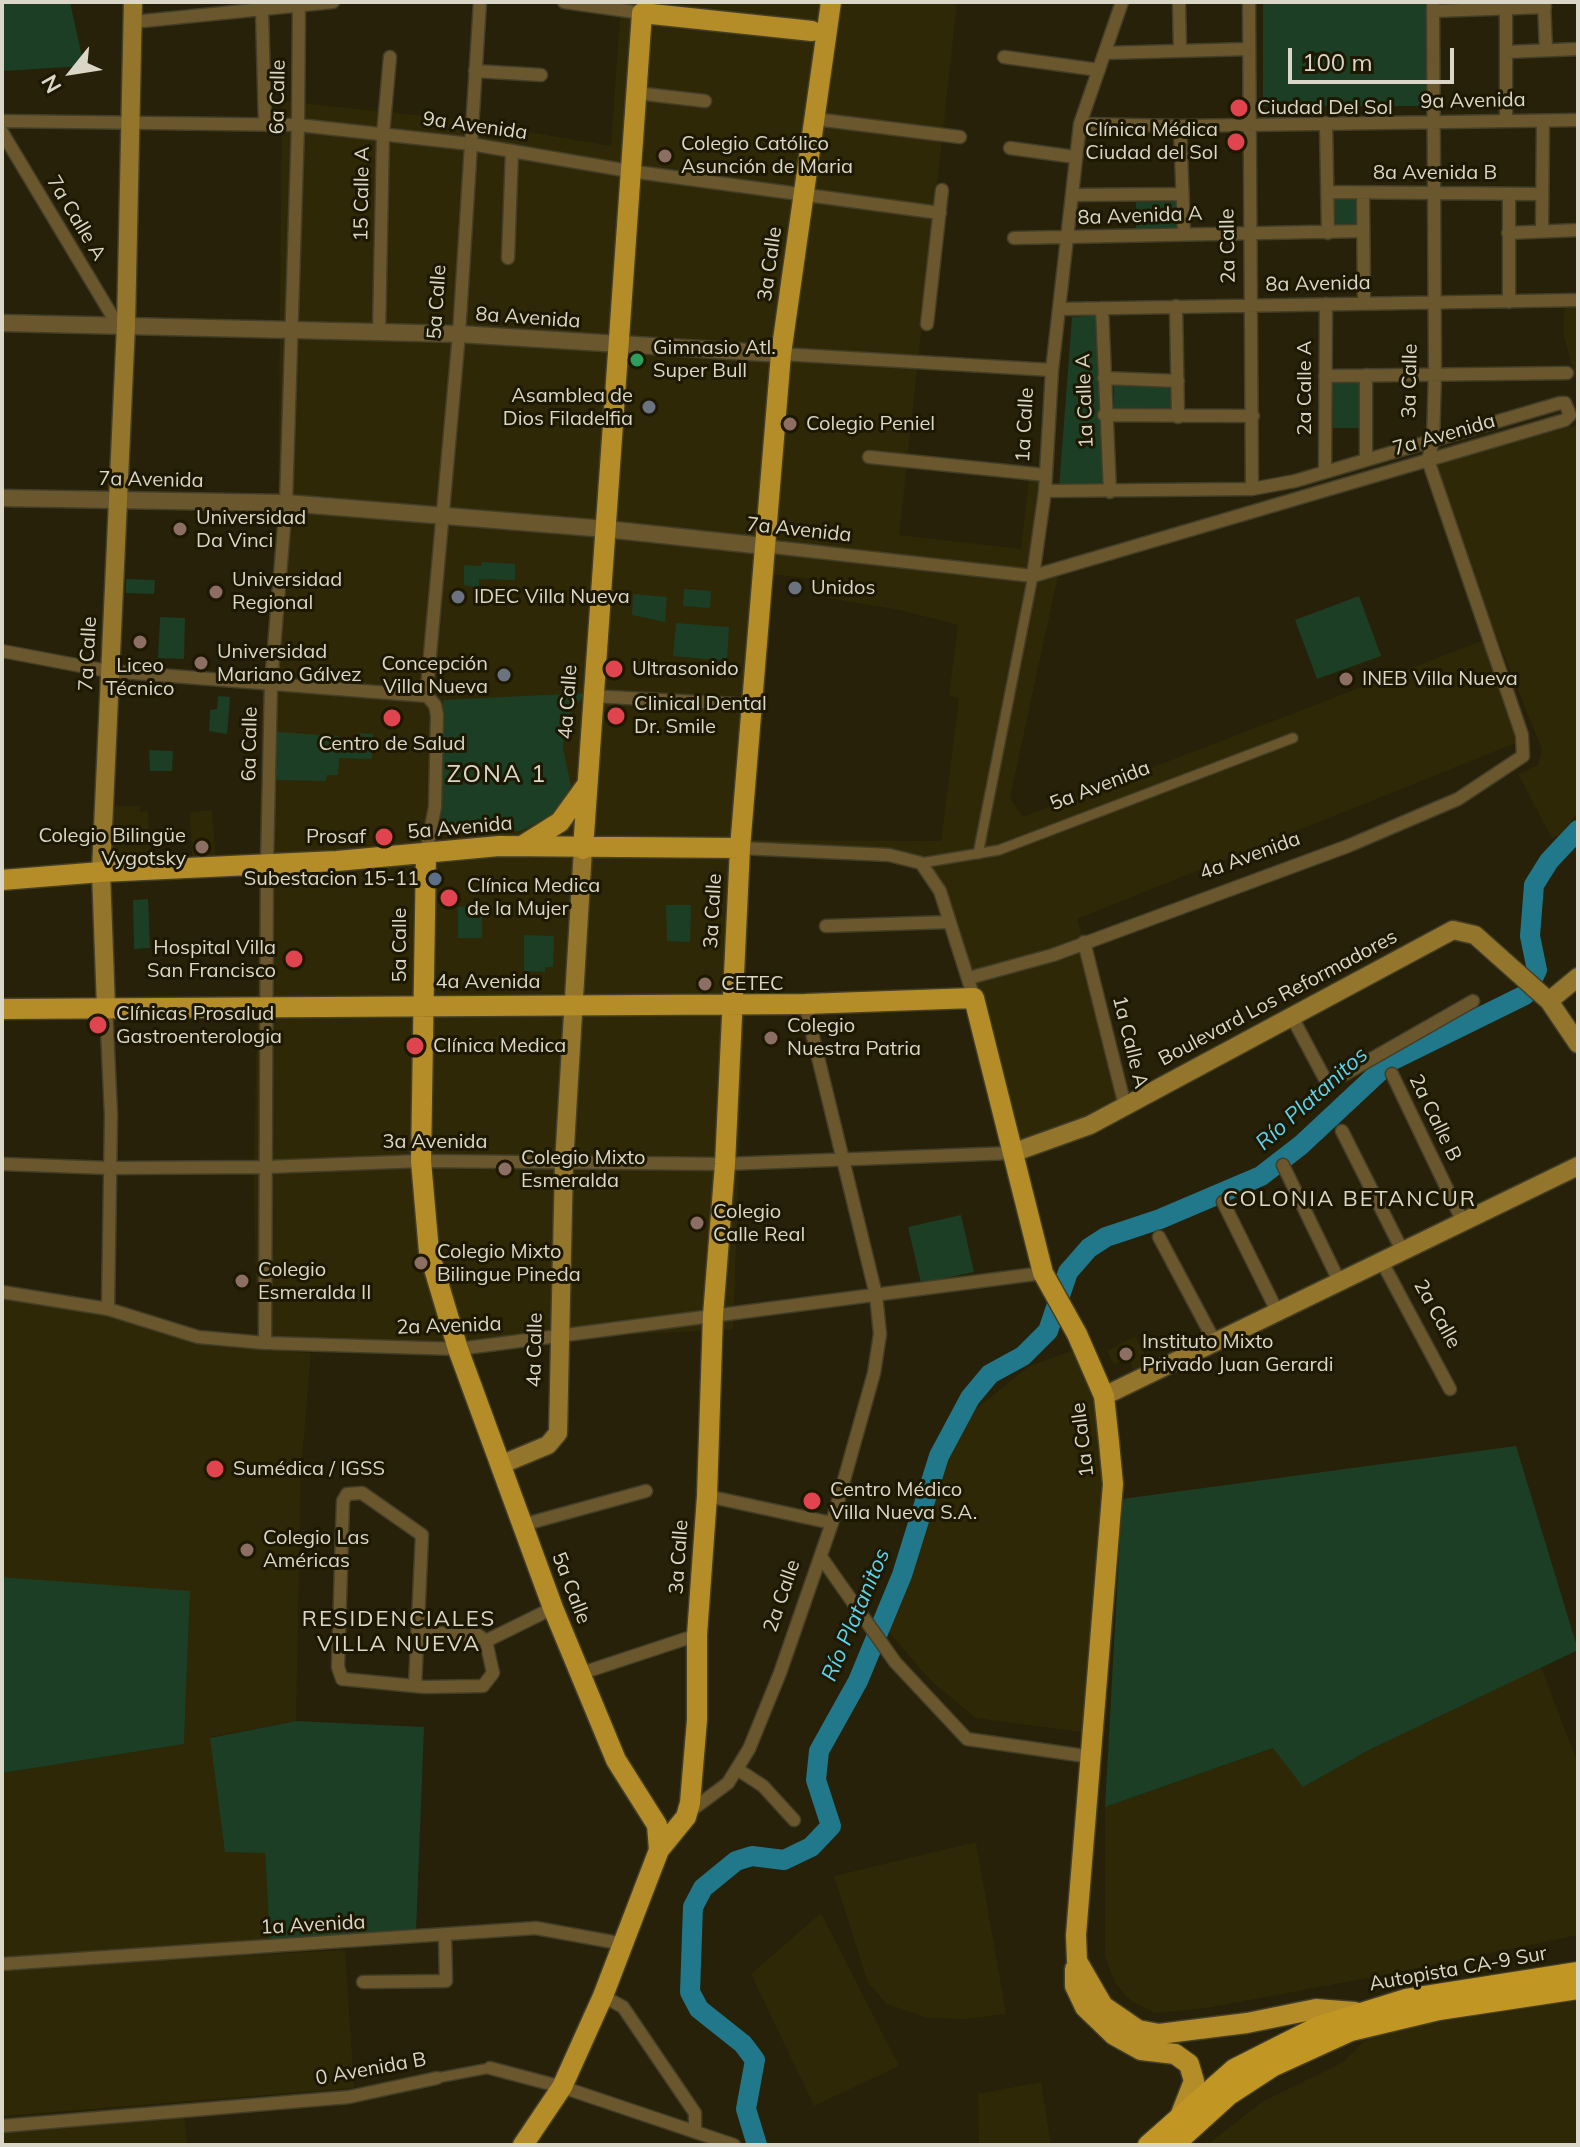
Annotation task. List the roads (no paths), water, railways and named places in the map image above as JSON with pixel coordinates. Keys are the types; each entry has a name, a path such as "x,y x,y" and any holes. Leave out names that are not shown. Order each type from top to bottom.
{"highway":[{"name":"Autopista CA-9 Sur","path":"1148,2145 1234,2069 1279,2044 1355,2012 1435,1993 1578,1972"},
{"name":"Autopista CA-9 Sur","path":"1174,2145 1229,2095 1272,2067 1351,2031 1439,2010 1578,1989"}],"main road":[{"name":"7a Calle","path":"106,1007 101,872 118,499 133,2"},
{"path":"642,8 812,31 822,40 825,48"},
{"name":"4a Calle","path":"500,1465 551,1444 557,1436 564,1163 576,1006 586,786 642,8"},
{"name":"3a Calle","path":"812,31 830,9"},
{"name":"3a Calle","path":"684,1818 697,1720 697,1635 707,1496 713,1315 725,1164 740,848 764,546 781,354 830,9"},
{"path":"522,846 560,822 586,786"},
{"name":"5a Avenida","path":"2,880 522,846 583,849 740,848"},
{"name":"5a Calle","path":"426,853 421,1161 429,1252 458,1349 553,1608 616,1760 657,1825 659,1850"},
{"name":"Boulevard Los Reformadores","path":"1012,1153 1090,1125 1453,930 1475,935 1547,1000 1578,1044"},
{"path":"1547,1000 1578,977"},
{"name":"4a Avenida","path":"2,1009 805,1004 971,988"},
{"name":"1a Calle","path":"971,988 1043,1273 1077,1334 1104,1396 1113,1484 1076,1935 1075,1986 1094,2018 1134,2047 1175,2054 1189,2064 1194,2081 1181,2114"},
{"path":"1104,1396 1578,1166"},
{"path":"657,1825 684,1818"},
{"name":"2a Calle","path":"523,2145 562,2087 603,1996 659,1850 684,1818"},
{"path":"1077,1961 1103,2006 1138,2030 1159,2034 1220,2028 1316,2009 1355,2012"}],"street":[{"path":"189,2 190,17"},
{"path":"133,22 190,17 244,6 262,10 333,2"},
{"name":"5a Calle","path":"426,853 435,807 437,715 435,705 427,696 459,334 480,2"},
{"path":"564,2 642,8"},
{"name":"1a Calle","path":"978,854 1033,576 1045,491 1052,370 1080,124 1122,2"},
{"path":"1179,2 1180,50"},
{"name":"2a Calle","path":"1249,2 1252,489"},
{"name":"6a Calle","path":"265,1343 265,1005 271,684 286,503 299,4"},
{"path":"1434,6 1506,9 1544,5 1546,50"},
{"name":"3a Calle","path":"1428,460 1433,441 1435,373 1434,6"},
{"path":"1506,9 1506,121"},
{"path":"262,10 265,125"},
{"path":"1105,53 1249,49"},
{"path":"1506,52 1578,49"},
{"name":"15 Calle A","path":"379,333 383,134 390,57"},
{"path":"1004,57 1099,70"},
{"path":"475,71 541,75"},
{"path":"636,93 705,101"},
{"path":"815,119 960,137"},
{"name":"9a Avenida","path":"1080,124 1180,126 1578,120"},
{"name":"9a Avenida","path":"2,121 298,125 471,144 629,171 940,213"},
{"path":"1542,231 1543,121"},
{"path":"1326,123 1328,233"},
{"path":"1180,126 1184,234"},
{"name":"7a Calle A","path":"2,132 121,324"},
{"path":"1010,148 1075,157"},
{"path":"508,258 512,151"},
{"path":"927,324 942,190"},
{"name":"8a Avenida B","path":"1327,192 1542,194"},
{"path":"1363,193 1364,303"},
{"path":"1072,195 1182,194"},
{"path":"1509,194 1509,302"},
{"path":"1508,233 1578,230"},
{"name":"8a Avenida A","path":"1014,238 1363,231"},
{"name":"8a Avenida","path":"1060,309 1578,300"},
{"name":"2a Calle A","path":"1325,472 1326,304"},
{"path":"1176,306 1178,417"},
{"name":"1a Calle A","path":"1102,308 1104,415 1110,492"},
{"name":"8a Avenida","path":"2,323 459,334 1052,370"},
{"path":"1325,376 1567,373"},
{"path":"1366,375 1366,460"},
{"path":"1104,378 1178,381"},
{"name":"7a Avenida","path":"2,498 286,503 606,529 1033,576 1569,419 1567,406 1560,403 1325,472 1252,489 1045,491"},
{"path":"1104,415 1253,416"},
{"path":"869,457 1046,475"},
{"name":"4a Avenida","path":"971,988 1084,942 1348,846 1458,799 1518,762 1524,753 1524,743 1428,460"},
{"path":"2,651 108,671 427,696"},
{"path":"592,696 752,705"},
{"name":"5a Avenida","path":"740,848 889,855 921,863 999,850 1293,738"},
{"name":"1a Calle","path":"921,863 940,891 971,988"},
{"path":"826,926 950,922"},
{"name":"1a Calle A","path":"1084,942 1125,1106"},
{"path":"1292,1017 1325,1079 1331,1082 1473,1001"},
{"name":"2a Calle","path":"684,1818 721,1791 737,1769 749,1749 780,1673 832,1523 874,1373 880,1334 876,1295 805,1004"},
{"name":"7a Calle","path":"106,1007 111,1115 108,1309"},
{"name":"2a Calle B","path":"1392,1074 1463,1222"},
{"path":"1342,1131 1403,1252"},
{"name":"3a Avenida","path":"2,1164 109,1168 267,1167 421,1161 725,1164 845,1162 1012,1153"},
{"path":"1283,1165 1340,1283"},
{"path":"1223,1202 1278,1313"},
{"path":"1159,1237 1216,1344"},
{"name":"2a Calle","path":"1382,1262 1450,1389"},
{"name":"2a Avenida","path":"2,1292 108,1309 198,1337 265,1343 458,1349 1043,1273"},
{"path":"418,1632 478,1635 486,1641 493,1673 487,1684 421,1686 342,1679 338,1667 343,1501 347,1494 359,1491 417,1529 423,1539 418,1632 421,1686"},
{"path":"522,1525 646,1491"},
{"path":"707,1496 832,1523"},
{"path":"821,1557 895,1662 967,1739 1092,1757"},
{"path":"486,1641 553,1608"},
{"path":"579,1674 697,1635"},
{"path":"737,1769 763,1786 794,1820"},
{"name":"1a Avenida","path":"2,1964 445,1937 536,1928 558,1929 624,1944"},
{"path":"363,1982 446,1981 445,1937"},
{"path":"603,1996 623,2007 695,2113 695,2132"},
{"name":"0 Avenida B","path":"2,2126 349,2097 490,2068 562,2087 734,2145"}],"waterway":[{"name":"Río Platanitos","path":"757,2145 746,2109 755,2060 743,2044 699,2009 690,1992 693,1907 703,1888 736,1861 752,1856 784,1860 811,1847 831,1826 816,1780 819,1751 858,1681 902,1575 939,1456 970,1398 990,1374 1023,1356 1048,1331 1068,1272 1089,1248 1106,1237 1160,1219 1261,1176 1301,1145 1391,1061 1525,995 1537,970 1530,936 1534,885 1549,861 1578,830"}],"place":[{"name":"Ciudad Del Sol","path":"1239,108"},
{"name":"Clínica Médica Ciudad del Sol","path":"1236,142"},
{"name":"Colegio Católico Asunción de Maria","path":"665,156"},
{"name":"Gimnasio Atl. Super Bull","path":"637,360"},
{"name":"Asamblea de Dios Filadelfia","path":"649,407"},
{"name":"Colegio Peniel","path":"790,424"},
{"name":"Universidad Da Vinci","path":"180,529"},
{"name":"Unidos","path":"795,588"},
{"name":"Universidad Regional","path":"216,592"},
{"name":"IDEC Villa Nueva","path":"458,597"},
{"name":"Liceo Técnico","path":"140,642"},
{"name":"Universidad Mariano Gálvez","path":"201,663"},
{"name":"Ultrasonido","path":"614,669"},
{"name":"Concepción Villa Nueva","path":"504,675"},
{"name":"INEB Villa Nueva","path":"1346,679"},
{"name":"Clinical Dental Dr. Smile","path":"616,716"},
{"name":"Centro de Salud","path":"392,718"},
{"name":"Prosaf","path":"384,837"},
{"name":"Colegio Bilingüe Vygotsky","path":"202,847"},
{"name":"Subestacion 15-11","path":"435,879"},
{"name":"Clínica Medica de la Mujer","path":"449,898"},
{"name":"Hospital Villa San Francisco","path":"294,959"},
{"name":"CETEC","path":"705,984"},
{"name":"Clínicas Prosalud Gastroenterologia","path":"98,1025"},
{"name":"Colegio Nuestra Patria","path":"771,1038"},
{"name":"Clínica Medica","path":"415,1046"},
{"name":"Colegio Mixto Esmeralda","path":"505,1169"},
{"name":"Colegio Calle Real","path":"697,1223"},
{"name":"Colegio Mixto Bilingue Pineda","path":"421,1263"},
{"name":"Colegio Esmeralda II","path":"242,1281"},
{"name":"Instituto Mixto Privado Juan Gerardi","path":"1126,1354"},
{"name":"Sumédica / IGSS","path":"215,1469"},
{"name":"Centro Médico Villa Nueva S.A.","path":"812,1501"},
{"name":"Colegio Las Américas","path":"247,1550"}],"district":[{"name":"ZONA 1","path":"497,775"},
{"name":"COLONIA BETANCUR","path":"1350,1199"},
{"name":"RESIDENCIALES VILLA NUEVA","path":"399,1632"}]}
